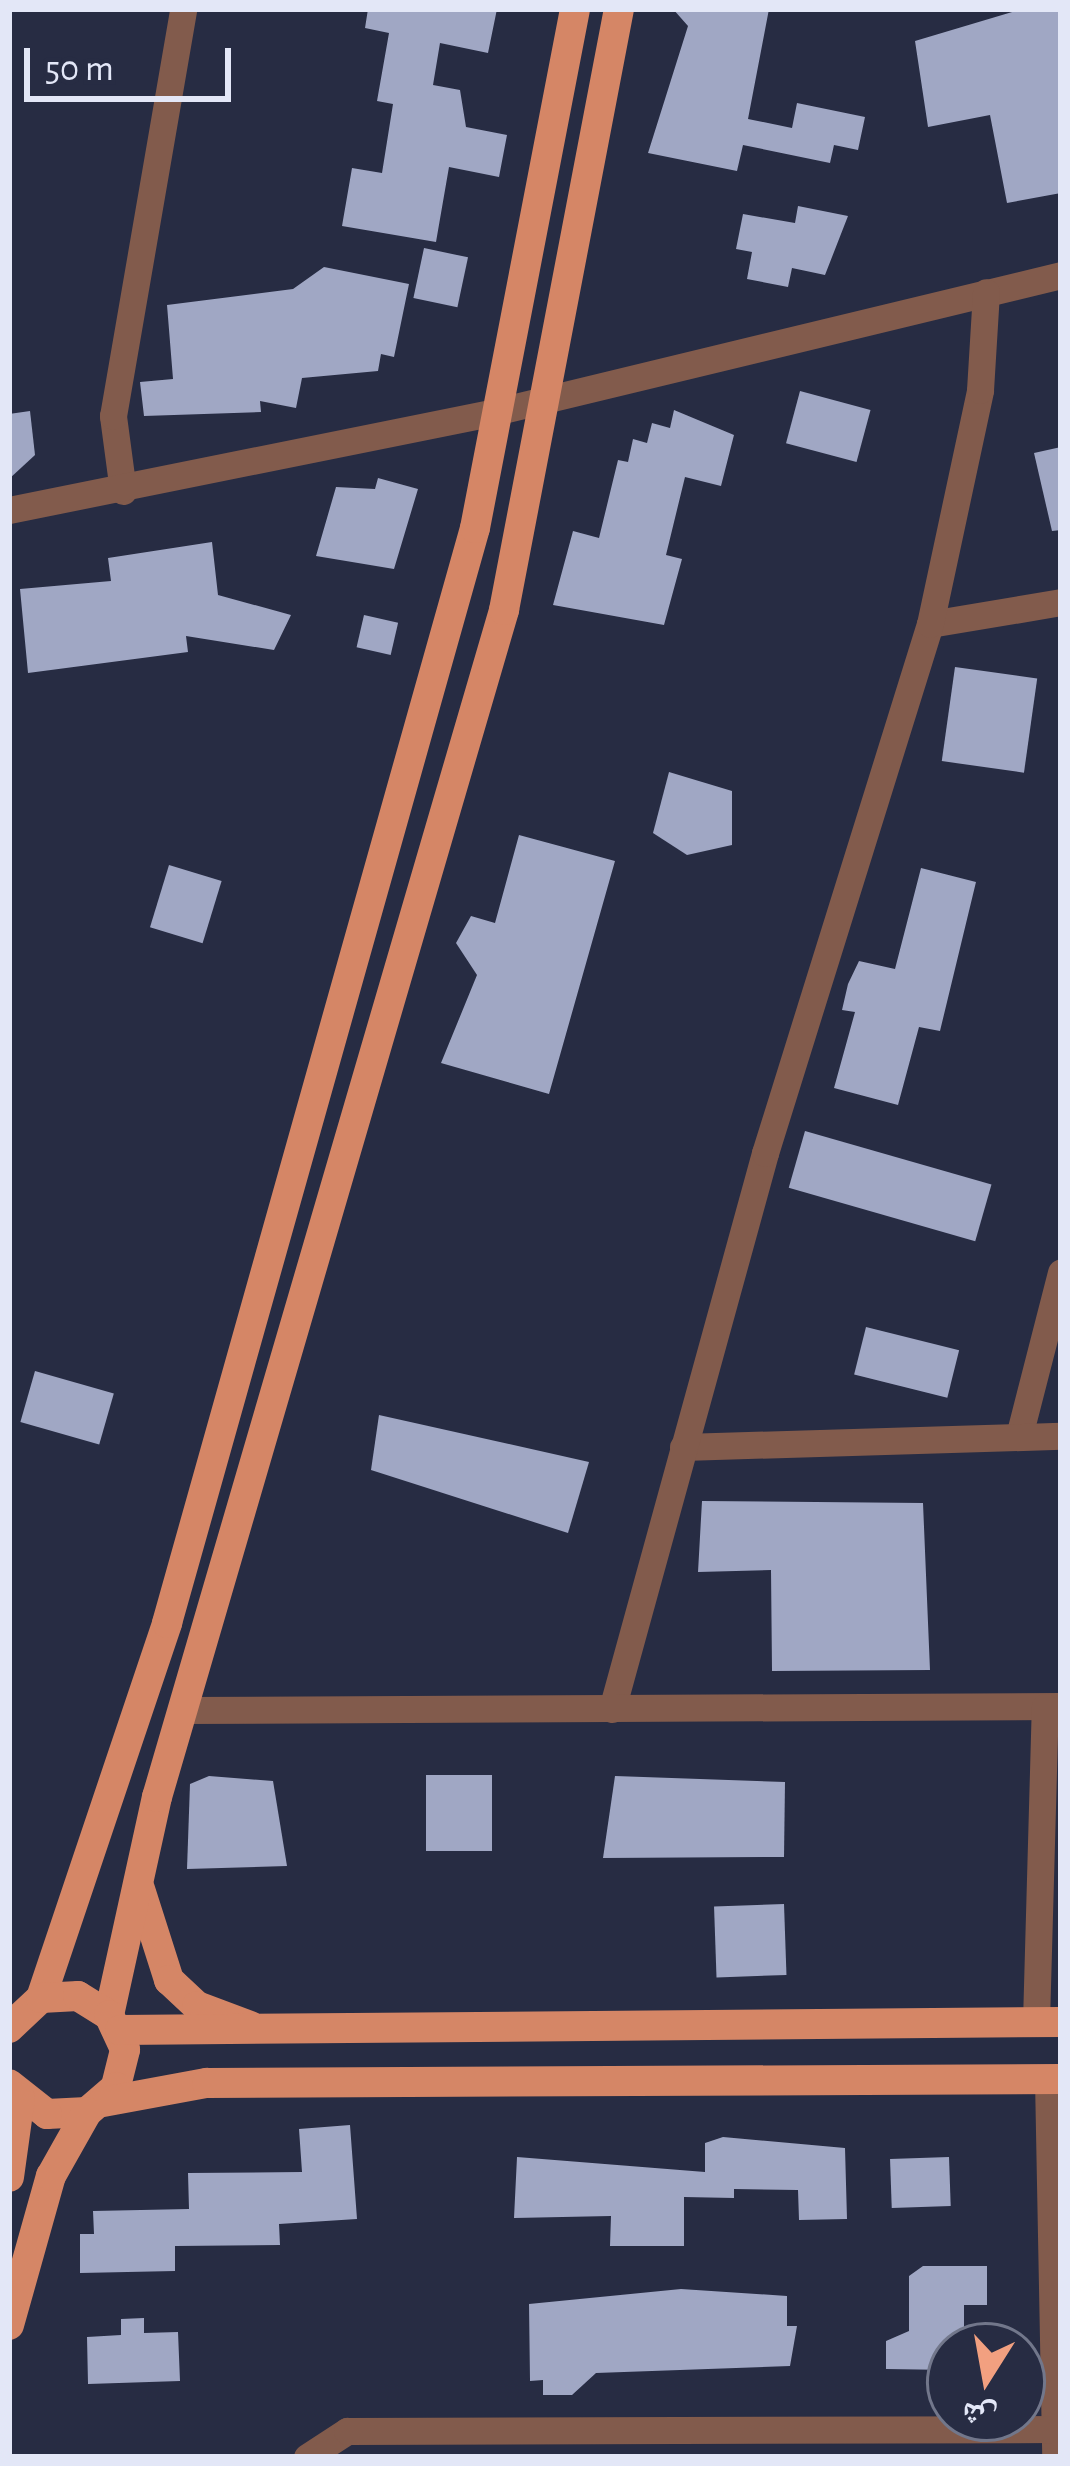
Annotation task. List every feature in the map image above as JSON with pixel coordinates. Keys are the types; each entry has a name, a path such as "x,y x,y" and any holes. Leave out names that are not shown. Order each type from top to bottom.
{"main road":[{"path":"21,2012 167,1623 499,411 574,9"},
{"path":"9,2325 50,2176 123,2069 114,2023 138,1867 488,670 549,396 619,9"},
{"path":"138,1867 150,1946 169,1980 215,2015 279,2032"},
{"path":"21,2012 78,1996 114,2023 279,2032 1048,2022"},
{"path":"13,2091 46,2114 207,2083 1055,2079"},
{"path":"9,2176 13,2091"}],"street":[{"path":"123,491 113,416 183,9"},
{"path":"9,510 123,491 499,411 1061,275"},
{"path":"612,1709 683,1447 930,624 980,390 986,292"},
{"path":"930,624 1061,602"},
{"path":"1018,1436 1061,1272"},
{"path":"683,1447 1061,1436"},
{"path":"184,1710 1053,1707 1048,2022"},
{"path":"307,2457 347,2431 747,2445 1055,2443 1055,2079"}],"building":[{"path":"368,9 497,9 488,53 440,43 433,85 460,90 466,127 507,135 499,177 449,167 436,242 342,226 352,168 382,173 393,104 377,101 389,33 365,28"},
{"path":"673,9 769,9 748,119 792,128 797,103 865,117 858,150 834,145 830,163 743,145 737,171 648,153 688,26"},
{"path":"1022,9 1061,9 1061,193 1007,203 990,115 928,127 915,41"},
{"path":"798,206 848,216 825,275 792,268 788,287 747,279 752,252 736,249 743,214 795,223"},
{"path":"424,248 468,257 457,307 413,298"},
{"path":"324,267 409,284 394,357 381,354 378,371 302,378 296,408 260,401 261,412 144,416 140,382 173,379 167,305 293,289"},
{"path":"800,391 871,410 857,462 786,443"},
{"path":"674,410 734,435 721,486 685,477 666,555 682,559 664,625 553,605 573,531 599,538 618,460 628,462 633,439 647,443 652,423 670,428"},
{"path":"30,411 35,455 9,479 9,414"},
{"path":"1061,447 1061,530 1052,531 1034,453"},
{"path":"378,478 418,489 394,569 316,556 336,487 375,489"},
{"path":"212,542 218,595 291,615 274,650 186,636 188,652 28,673 20,589 111,581 108,558"},
{"path":"364,615 398,623 391,655 357,647"},
{"path":"955,667 1037,679 1024,773 942,761"},
{"path":"669,772 732,791 732,845 687,855 653,833"},
{"path":"519,835 615,861 549,1094 441,1063 477,975 456,943 471,916 495,923"},
{"path":"169,865 222,881 203,943 150,927"},
{"path":"921,868 976,882 940,1031 919,1027 898,1105 834,1088 855,1012 842,1010 848,984 859,961 895,969"},
{"path":"805,1131 991,1184 975,1241 789,1188"},
{"path":"866,1327 959,1350 947,1398 854,1375"},
{"path":"35,1371 114,1394 99,1445 20,1422"},
{"path":"379,1415 589,1462 568,1533 371,1470"},
{"path":"702,1501 923,1503 930,1670 772,1671 771,1570 698,1572"},
{"path":"426,1775 492,1775 492,1851 426,1851"},
{"path":"209,1776 273,1781 287,1866 187,1869 190,1784"},
{"path":"615,1776 785,1782 784,1857 603,1858"},
{"path":"784,1904 786,1975 717,1977 714,1906"},
{"path":"350,2125 357,2219 279,2224 280,2245 175,2246 175,2271 80,2273 80,2234 94,2234 93,2211 189,2209 188,2173 302,2172 299,2129"},
{"path":"723,2137 845,2148 847,2219 799,2220 798,2190 734,2189 734,2198 684,2197 684,2246 610,2246 611,2216 514,2218 517,2157 705,2172 705,2143"},
{"path":"949,2157 951,2206 892,2208 890,2159"},
{"path":"923,2266 987,2266 987,2305 964,2305 964,2322 926,2322 926,2370 886,2369 886,2341 909,2331 909,2276"},
{"path":"681,2289 787,2296 787,2326 797,2326 790,2366 596,2373 572,2395 543,2395 543,2380 530,2381 529,2304"},
{"path":"144,2318 144,2333 178,2332 180,2381 88,2384 87,2337 121,2335 121,2319"}]}
